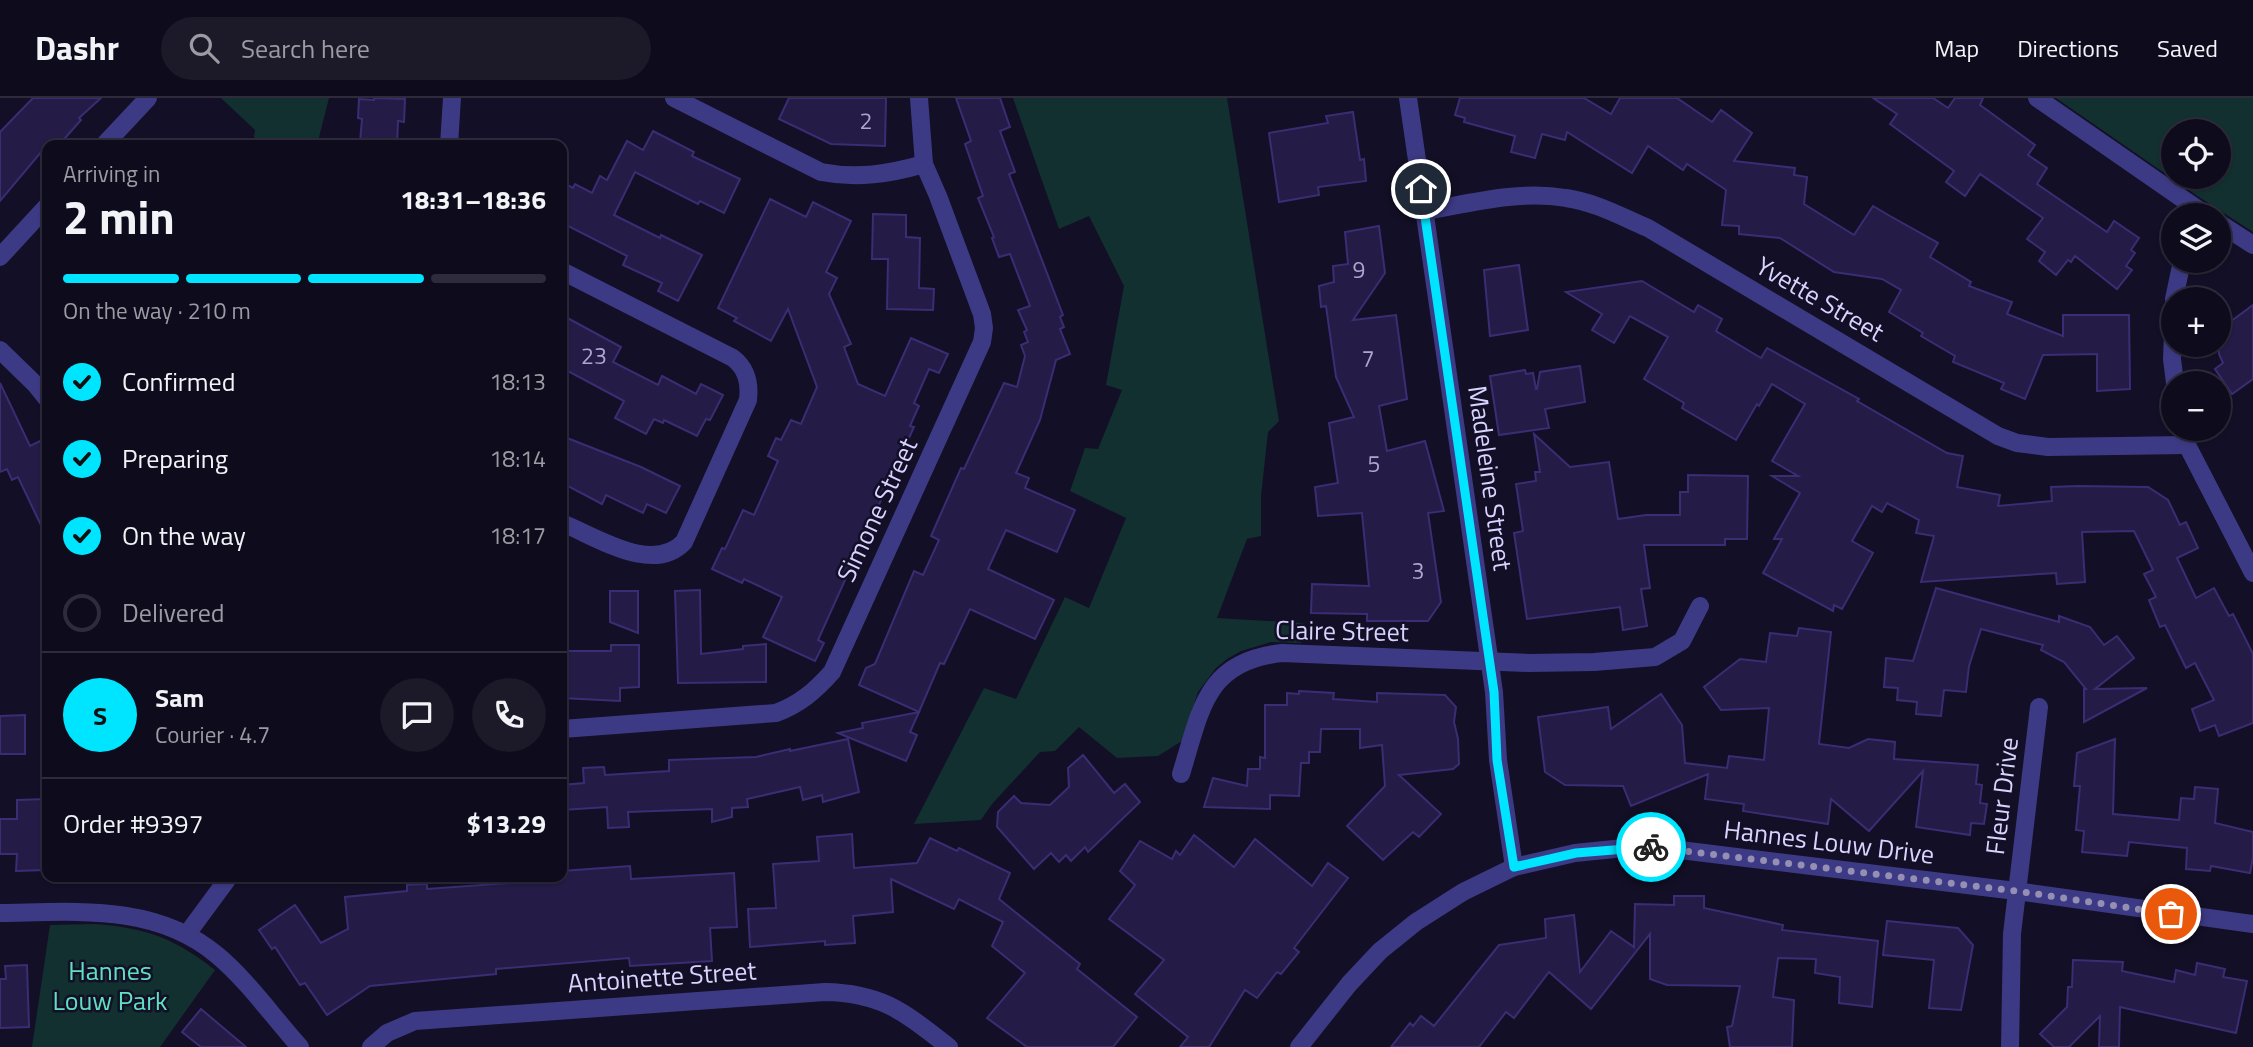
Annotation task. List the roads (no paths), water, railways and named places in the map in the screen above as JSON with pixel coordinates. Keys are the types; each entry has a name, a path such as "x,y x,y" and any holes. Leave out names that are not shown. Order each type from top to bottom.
{"street":[{"path":"109,140 148,98"},
{"path":"449,140 452,98"},
{"path":"674,98 821,172 838,176 875,176 924,164"},
{"name":"Simone Street","path":"567,729 776,713 797,705 815,691 832,672 982,342 982,314 924,164 919,98"},
{"name":"Madeleine Street","path":"1408,98 1490,662 1497,760 1514,867"},
{"path":"2037,98 2186,203"},
{"name":"Yvette Street","path":"1425,211 1505,197 1539,195 1568,198 1603,208 1648,228 1998,436 2017,443 2048,447 2161,439"},
{"path":"0,257 42,211"},
{"path":"2231,231 2253,245"},
{"path":"567,274 733,358 743,368 749,391 748,400 684,542 678,548 665,555 644,556 567,525"},
{"path":"0,350 42,393"},
{"path":"2188,441 2253,573"},
{"name":"Claire Street","path":"1181,774 1202,708 1213,687 1221,676 1233,667 1258,656 1282,653 1490,662 1594,662 1655,657 1682,641 1700,606"},
{"name":"Fleur Drive","path":"2010,1047 2010,968 2016,891 2039,707"},
{"name":"Hannes Louw Drive","path":"1299,1047 1349,984 1391,941 1439,906 1514,867 1576,853 1653,847 2016,891 2253,924"},
{"path":"187,934 225,882"},
{"path":"0,913 129,914 187,934 230,967 300,1047"},
{"name":"Antoinette Street","path":"371,1047 387,1033 415,1021 825,992 854,993 881,1001 906,1014 949,1047"}],"park label":[{"name":"Hannes Louw Park","path":"110,986"}]}
